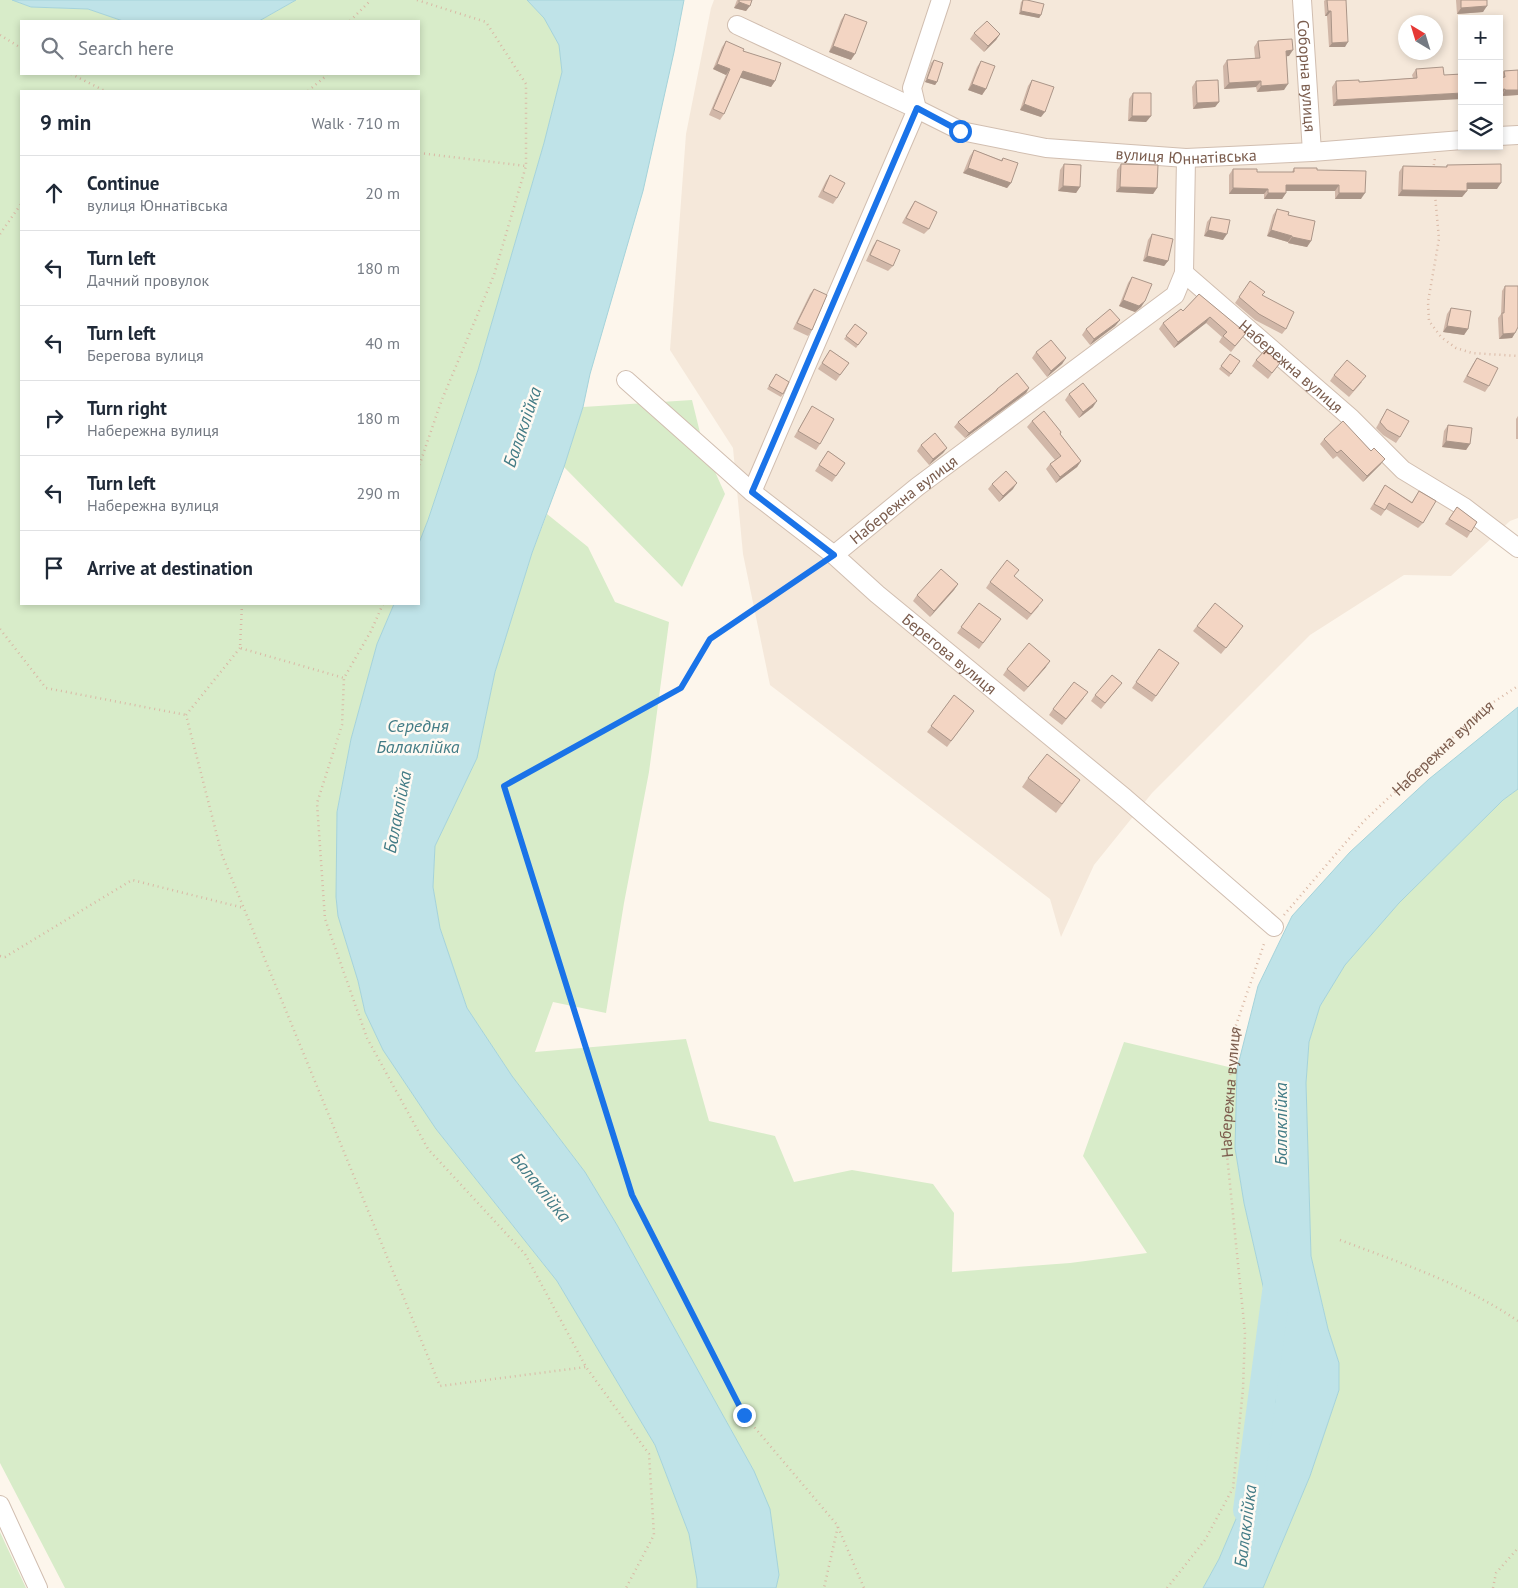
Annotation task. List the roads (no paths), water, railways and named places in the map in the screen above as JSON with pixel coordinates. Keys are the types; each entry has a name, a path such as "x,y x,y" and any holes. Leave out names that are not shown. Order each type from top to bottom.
{"street":[{"path":"752,492 917,108 912,88 941,0"},
{"name":"Соборна вулиця","path":"1302,0 1312,152"},
{"name":"вулиця Юннатівська","path":"737,25 917,108 960,131 1046,148 1186,158 1312,152 1458,140"},
{"path":"1503,136 1518,135"},
{"name":"Набережна вулиця","path":"834,555 917,487 1175,295 1184,273 1186,158"},
{"name":"Набережна вулиця","path":"1184,273 1351,418 1404,470 1464,507 1518,548"},
{"name":"Берегова вулиця","path":"626,380 752,492 834,555 877,594 1125,798 1274,927"},
{"path":"0,1504 38,1588"}],"water":[{"path":"12,0 296,0 261,20 120,20 88,9 31,7"},
{"name":"Середня Балаклійка","path":"527,0 684,0 643,191 590,374 583,407 564,467 532,553 495,672 477,758 435,846 433,887 440,928 467,1008 512,1076 585,1172 617,1225 754,1471 770,1509 779,1575 776,1588 697,1588 689,1534 655,1445 557,1281 436,1129 383,1050 365,1012 358,981 338,916 336,897 337,812 351,739 377,644 394,605 420,605 420,540 478,370 544,143 562,72 559,45 544,18"},
{"path":"1518,707 1518,789 1503,800 1399,903 1345,965 1320,1006 1309,1042 1306,1083 1311,1256 1328,1329 1339,1363 1339,1390 1310,1476 1263,1588 1203,1588 1219,1559 1239,1512 1275,1402 1276,1343 1244,1203 1235,1148 1237,1069 1258,986 1292,916 1350,852 1429,779"}],"waterway":[{"name":"Балаклійка","path":"1247,1510 1277,1285"}]}
